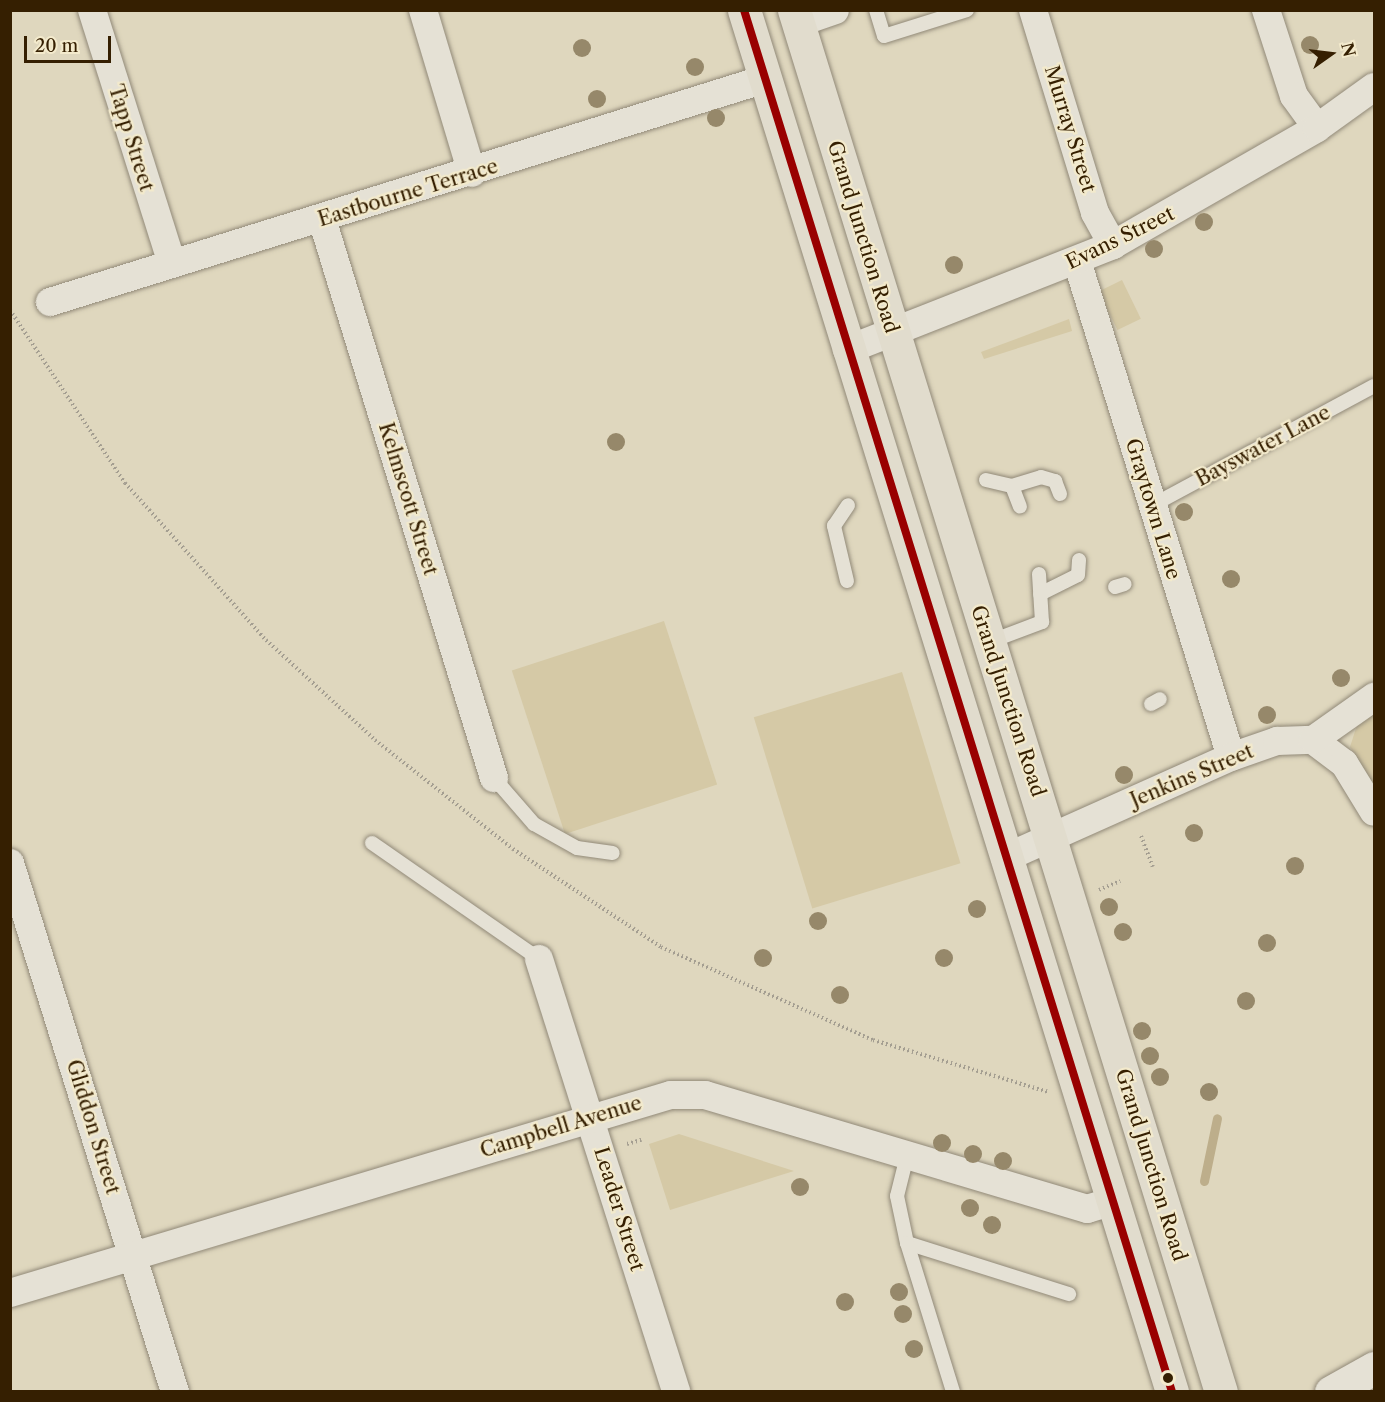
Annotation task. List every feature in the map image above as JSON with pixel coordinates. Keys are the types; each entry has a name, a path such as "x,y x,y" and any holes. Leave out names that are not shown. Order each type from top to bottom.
{"highway":[{"path":"744,10 847,350 1173,1392"},
{"name":"Grand Junction Road","path":"796,17 1221,1392"}],"street":[{"name":"Tapp Street","path":"92,10 172,264"},
{"path":"423,10 472,174"},
{"path":"796,17 835,10"},
{"name":"Murray Street","path":"1033,10 1095,213 1113,245"},
{"path":"1266,10 1294,96 1317,128"},
{"name":"Eastbourne Terrace","path":"50,302 472,174 765,79"},
{"name":"Evans Street","path":"847,350 1113,245 1317,128 1374,87"},
{"name":"Kelmscott Street","path":"322,219 494,778"},
{"name":"Graytown Lane","path":"1077,261 1151,506 1231,757"},
{"path":"1373,810 1344,763 1313,740 1374,697"},
{"name":"Jenkins Street","path":"1005,858 1231,757 1277,741 1313,740"},
{"name":"Gliddon Street","path":"10,863 175,1392"},
{"name":"Leader Street","path":"539,959 675,1392"},
{"name":"Campbell Avenue","path":"10,1293 671,1095 705,1095 1087,1209 1114,1201"},
{"path":"1329,1389 1374,1368"}],"lane":[{"path":"876,10 884,36 967,10"},
{"name":"Bayswater Lane","path":"1151,506 1374,386"},
{"path":"986,480 1012,486 1041,477 1055,481 1060,494"},
{"path":"1012,486 1020,507"},
{"path":"846,581 834,526 848,505"},
{"path":"1040,594 1078,575 1079,560"},
{"path":"989,643 1042,622 1039,574"},
{"path":"494,778 534,824 577,848 613,853"},
{"path":"372,843 539,959"},
{"path":"907,1156 897,1196 907,1243 953,1392"},
{"path":"907,1243 1069,1294"}],"path":[{"path":"1141,836 1153,867"},
{"path":"1093,892 1120,881"}],"shaded area":[{"path":"1122,280 1141,319 1117,330 1099,291"},
{"path":"1069,319 1072,331 984,359 981,352"},
{"path":"664,621 717,785 565,834 512,670"},
{"path":"902,672 960,863 812,909 754,717"},
{"path":"1374,714 1374,785 1350,747 1357,725"},
{"path":"679,1134 794,1171 670,1210 649,1144"}],"waterway":[{"path":"1204,1181 1217,1118"}],"transit line":[{"path":"744,10 1172,1392"}]}
